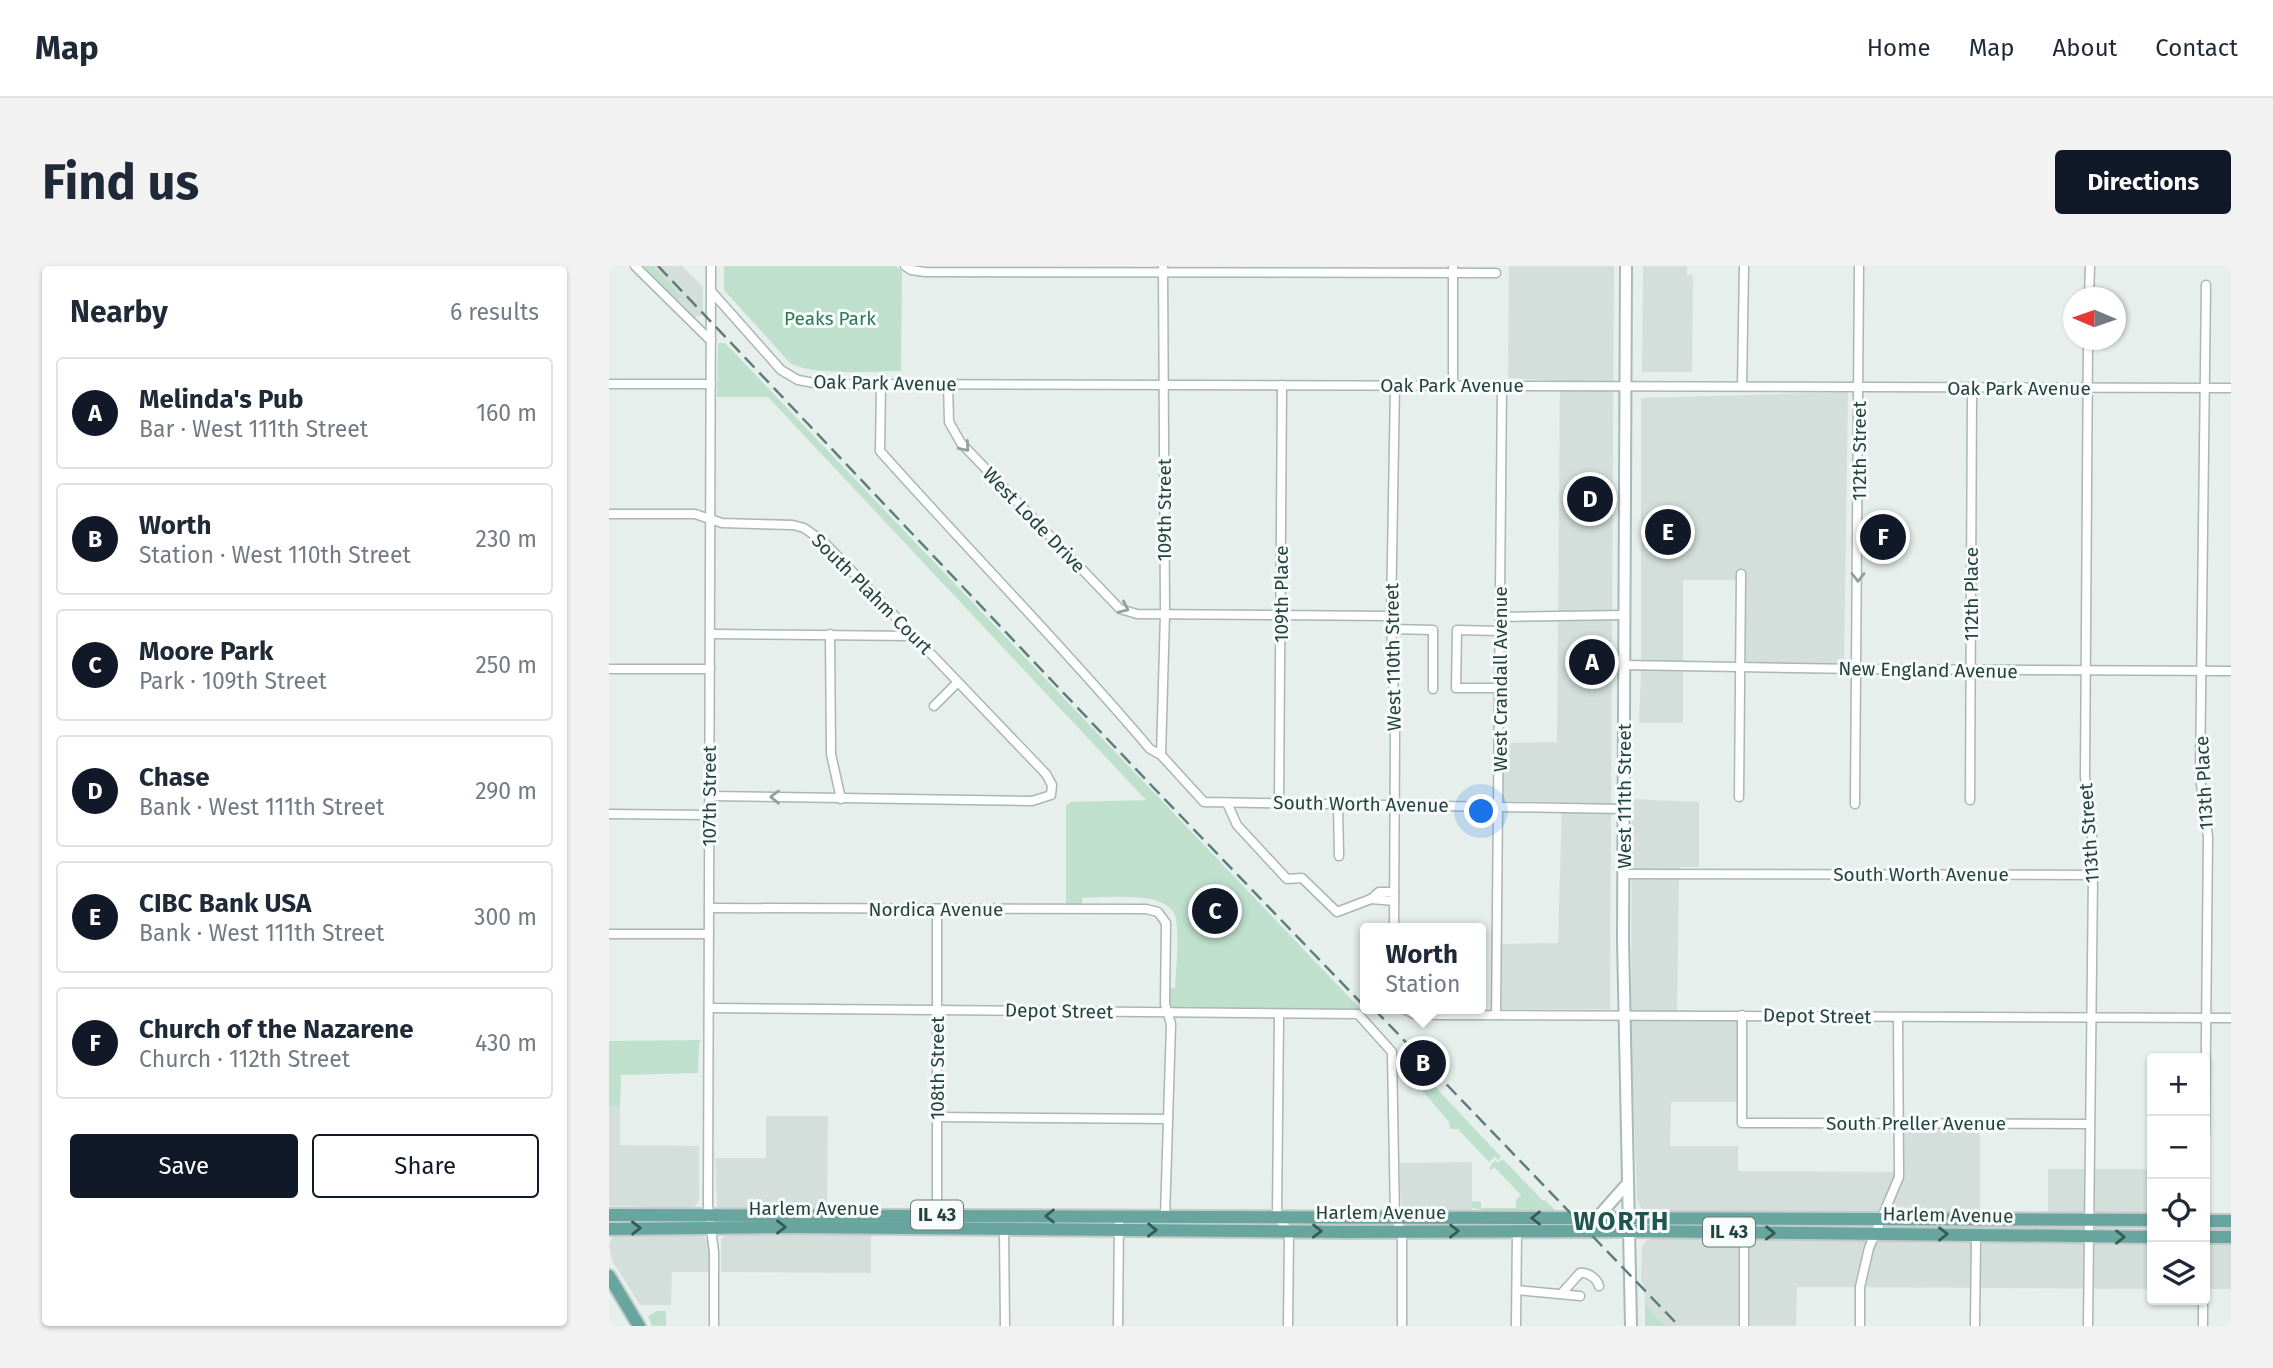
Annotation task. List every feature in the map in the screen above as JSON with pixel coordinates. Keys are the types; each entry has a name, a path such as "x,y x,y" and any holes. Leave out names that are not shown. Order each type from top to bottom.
{"main road":[{"name":"West 111th Street","path":"1626,266 1623,1014 1631,1326"},
{"path":"1597,1219 1627,1184"},
{"name":"Harlem Avenue","path":"609,1215 709,1214 937,1222 1004,1229 1119,1223 1165,1217 1597,1219 1629,1225"},
{"name":"Harlem Avenue","path":"610,1229 937,1222 1119,1223 1289,1231 1517,1231 1629,1225 1745,1226 1881,1220 2147,1220"},
{"path":"2210,1221 2231,1221"},
{"name":"Harlem Avenue","path":"1745,1226 1875,1234 2147,1237"},
{"path":"2210,1237 2231,1237"},
{"path":"609,1276 639,1326"}],"street":[{"path":"635,266 711,341"},
{"name":"107th Street","path":"711,266 709,1214 712,1227 714,1326"},
{"path":"905,266 925,272 1453,270 1496,273"},
{"path":"1742,386 1744,266"},
{"name":"112th Street","path":"1855,804 1859,266"},
{"path":"2089,287 2090,266"},
{"name":"109th Street","path":"1161,755 1164,614 1163,270"},
{"path":"1453,270 1453,385"},
{"name":"113th Place","path":"2205,1116 2208,837 2200,778 2206,285"},
{"name":"Oak Park Avenue","path":"711,291 781,370 788,376 808,383 2231,388"},
{"name":"113th Street","path":"2088,350 2085,777 2092,831 2093,875 2088,1326"},
{"path":"609,384 711,384"},
{"name":"South Worth Avenue","path":"881,384 880,452 1150,749 1161,755 1204,802 1623,808"},
{"name":"West Lode Drive","path":"948,384 949,422 961,443 1120,609 1137,614 1164,614"},
{"name":"109th Place","path":"1279,803 1282,385"},
{"name":"West 110th Street","path":"1394,923 1395,731 1391,615 1395,385"},
{"name":"West Crandall Avenue","path":"1496,1014 1502,385"},
{"name":"112th Place","path":"1970,800 1972,388"},
{"name":"South Plahm Court","path":"609,514 695,514 722,523 780,524 804,528 824,542 1046,774 1052,785 1051,795 1033,801 841,799"},
{"path":"1739,797 1741,574"},
{"path":"1164,614 1391,615"},
{"path":"1500,617 1625,615"},
{"path":"1391,629 1433,629 1433,689"},
{"path":"1499,688 1456,688 1457,630 1500,631"},
{"path":"711,634 913,636"},
{"path":"709,796 841,799 831,754 830,634"},
{"name":"New England Avenue","path":"1624,665 2231,671"},
{"path":"609,668 711,669"},
{"path":"935,706 958,682"},
{"path":"1227,803 1237,825 1287,879 1302,878 1337,912 1371,899 1379,892 1394,897"},
{"path":"1338,804 1339,856"},
{"path":"609,814 709,816"},
{"name":"South Worth Avenue","path":"1623,874 2093,875"},
{"name":"Nordica Avenue","path":"709,908 1146,909 1161,914 1166,923 1165,1004 1168,1013"},
{"name":"108th Street","path":"937,909 937,1222"},
{"path":"609,934 709,934"},
{"name":"Depot Street","path":"709,1008 1358,1014 1392,1052 1395,1218"},
{"path":"1165,1217 1171,1024 1168,1013"},
{"path":"1279,1014 1277,1217 1289,1231 1288,1326"},
{"name":"Depot Street","path":"1414,1014 2231,1018"},
{"name":"South Preller Avenue","path":"1742,1015 1742,1123 2090,1124"},
{"path":"1860,1326 1860,1287 1875,1234 1899,1177 1898,1017"},
{"path":"937,1117 1168,1119"},
{"path":"1395,1218 1402,1231 1402,1326"},
{"path":"1118,1326 1119,1223"},
{"path":"1744,1326 1745,1226"},
{"path":"1004,1229 1005,1326"},
{"path":"1516,1326 1517,1231"},
{"path":"1975,1326 1976,1235"},
{"path":"1562,1293 1580,1273 1596,1280 1599,1286"},
{"path":"1517,1290 1580,1296"},
{"path":"2203,1305 2203,1326"}],"shaded area":[{"path":"653,266 682,266 703,287 703,315 693,318 676,302 680,296"},
{"path":"1509,266 1614,266 1610,1009 1502,1009 1502,944 1558,943 1562,802 1502,801 1503,743 1557,742 1560,381 1508,378"},
{"path":"1643,266 1687,266 1687,275 1693,275 1692,372 1642,372"},
{"path":"1848,392 1844,666 1738,664 1739,580 1683,580 1683,723 1639,723 1641,398"},
{"path":"1632,799 1699,802 1699,867 1680,867 1679,874 1677,1019 1738,1019 1737,1102 1671,1102 1670,1146 1738,1146 1738,1171 1904,1172 1903,1126 1980,1128 1980,1215 1646,1213 1642,1210 1637,1199 1631,1033"},
{"path":"620,1106 620,1145 699,1146 699,1200 695,1207 609,1206 609,1107"},
{"path":"766,1116 828,1116 827,1210 721,1209 717,1206 715,1158 766,1158"},
{"path":"1472,1162 1472,1213 1410,1213 1402,1208 1400,1163"},
{"path":"2048,1169 2147,1169 2147,1218 2048,1216"},
{"path":"729,1233 871,1234 871,1273 721,1272 721,1239"},
{"path":"703,1235 710,1245 711,1272 672,1272 671,1305 640,1305 613,1262 609,1245 613,1236"},
{"path":"1647,1240 2147,1240 2147,1289 1797,1287 1796,1326 1665,1326 1645,1304 1644,1286 1641,1282 1642,1247"},
{"path":"2210,1240 2231,1241 2231,1289 2210,1289"}],"green space":[{"path":"641,266 653,266 681,296 676,302"},
{"name":"Peaks Park","path":"724,266 896,266 902,271 901,371 813,370 790,363 724,290"},
{"path":"718,343 725,343 1360,1009 1360,1013 1349,1010 1173,1008 1169,1003 1169,989 1175,988 1177,931 1175,916 1170,908 1160,902 1134,897 1082,898 1082,905 1066,904 1066,805 1071,802 1146,800 768,397 717,397"},
{"path":"701,1040 698,1073 621,1075 620,1106 609,1107 609,1041"},
{"path":"1409,1075 1417,1075 1420,1078 1424,1075 1501,1157 1498,1160 1495,1157 1489,1162 1458,1129 1450,1129 1449,1122"},
{"path":"1503,1159 1556,1211 1498,1212 1472,1208 1472,1201 1481,1202 1481,1208 1516,1208 1516,1200 1521,1195 1494,1167 1491,1170 1489,1168 1495,1160 1498,1163"},
{"path":"1645,1304 1665,1326 1645,1326"},
{"path":"657,1311 666,1311 666,1326 652,1326 648,1316"}],"railway":[{"path":"658,266 1360,1002"},
{"path":"1379,1014 1679,1326"}],"place":[{"name":"Chase","path":"1590,499"},
{"name":"CIBC Bank USA","path":"1668,532"},
{"name":"Church of the Nazarene","path":"1883,537"},
{"name":"Melinda's Pub","path":"1592,662"},
{"name":"Moore Park","path":"1215,911"},
{"name":"Worth","path":"1423,1063"}],"district":[{"name":"WORTH","path":"1622,1221"}]}
